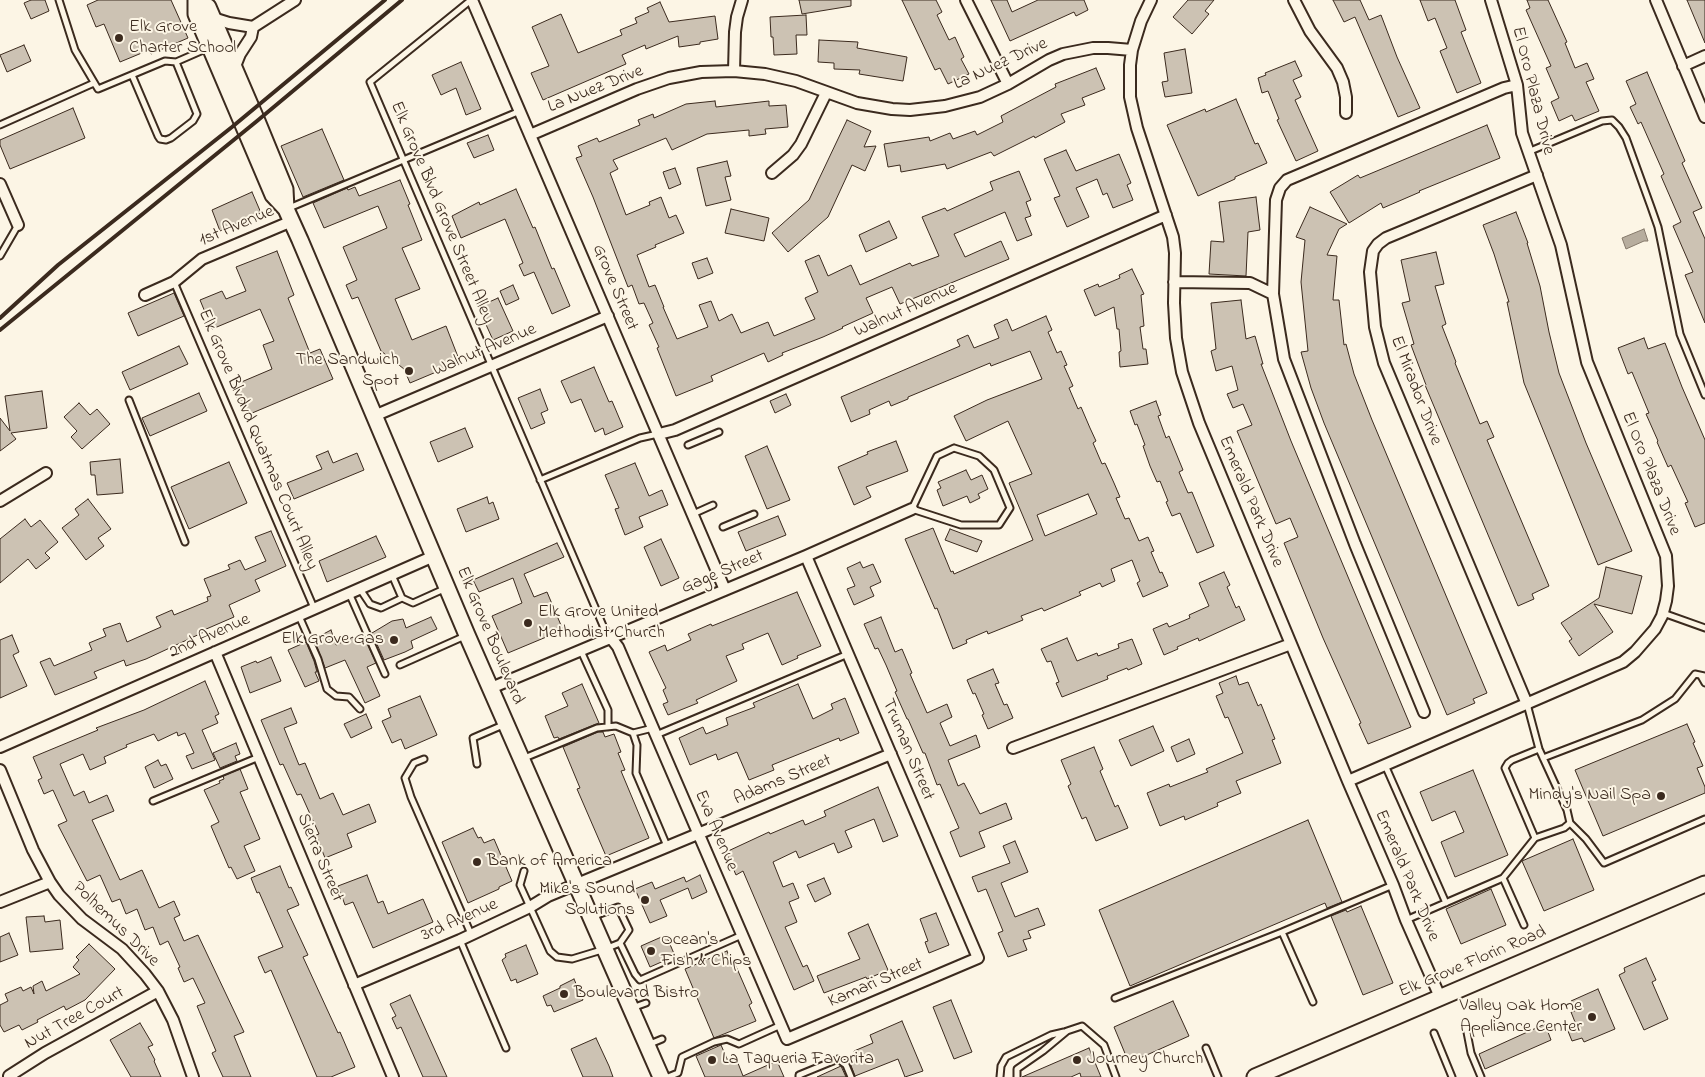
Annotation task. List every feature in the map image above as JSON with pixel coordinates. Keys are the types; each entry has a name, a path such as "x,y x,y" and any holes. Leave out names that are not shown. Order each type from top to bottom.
{"main road":[{"name":"Elk Grove Boulevard","path":"289,215 273,195 196,14 197,0 208,7 213,18 285,190 289,215 447,588 658,1071"},
{"path":"210,47 219,52 227,69 235,72"},
{"name":"Elk Grove Florin Road","path":"1255,1077 1705,884"}],"street":[{"path":"213,18 253,27 295,0"},
{"name":"Grove Street","path":"471,0 725,590"},
{"path":"734,71 736,25 742,0"},
{"path":"966,0 1008,84"},
{"name":"Emerald Park Drive","path":"1151,0 1140,21 1132,50 1129,81 1133,112 1173,237 1175,253 1174,303 1176,338 1182,372 1192,405 1406,920 1440,997"},
{"path":"1294,0 1310,31 1337,68 1345,90 1346,113"},
{"name":"El Oro Plaza Drive","path":"1348,781 1623,662 1646,641 1655,629 1663,613 1668,586 1666,556 1587,362 1561,245 1522,133 1517,85 1491,0"},
{"path":"1656,0 1705,117"},
{"path":"235,72 240,54 251,37 253,27"},
{"name":"La Nuez Drive","path":"530,135 637,89 669,78 701,72 734,71 781,77 865,105 910,110 963,102 980,96 1008,84 1035,66 1063,54 1093,48 1132,50"},
{"path":"1683,66 1705,56"},
{"path":"1424,712 1355,544 1284,359 1273,294 1276,200 1280,188 1287,180 1504,88 1517,85"},
{"path":"772,173 801,144 826,93"},
{"name":"El Mirador Drive","path":"1526,704 1384,363 1375,327 1371,300 1370,272 1373,251 1386,238 1537,175"},
{"path":"0,184 18,225"},
{"name":"1st Avenue","path":"145,295 174,282 202,259 289,215"},
{"name":"Walnut Avenue","path":"659,434 675,430 1166,215"},
{"path":"1174,282 1250,283 1273,294"},
{"name":"Walnut Avenue","path":"374,416 608,316"},
{"path":"0,501 46,473"},
{"name":"Gage Street","path":"491,688 806,556 912,509"},
{"name":"2nd Avenue","path":"0,747 434,556"},
{"name":"Truman Street","path":"806,556 978,958"},
{"name":"Eva Avenue","path":"611,638 618,647 787,1039"},
{"path":"1014,748 1291,644"},
{"name":"Sierra Street","path":"215,652 393,1077"},
{"name":"Adams Street","path":"577,884 891,754"},
{"name":"Polhemus Drive","path":"0,770 33,850 50,882 82,919 108,938 134,961 158,991 173,1020 193,1077"},
{"path":"0,902 50,882"},
{"name":"3rd Avenue","path":"354,984 460,940 530,908 548,896 577,884"},
{"name":"Kamari Street","path":"787,1039 978,958"},
{"name":"Nut Tree Court","path":"9,1076 45,1053 158,991"}],"lane":[{"path":"59,0 75,50 98,89 165,61 176,62 210,47"},
{"name":"Elk Grove Blvd Grove Street Alley","path":"471,0 370,82 604,628 611,638"},
{"path":"132,75 158,136 160,139 166,140 193,121 197,114 176,62"},
{"path":"0,125 94,83"},
{"path":"289,215 403,160 520,112"},
{"path":"1528,152 1602,121 1612,120 1619,127 1626,138 1658,227 1680,334 1705,395"},
{"path":"0,256 18,225"},
{"name":"Elk Grove Blvdvd Quatmas Court Alley","path":"174,282 314,609"},
{"path":"129,400 185,542"},
{"path":"688,445 719,432"},
{"path":"540,480 640,438 659,434"},
{"path":"954,448 978,456 994,470 1010,508 999,525 961,525 912,509 937,456 954,448"},
{"path":"693,514 713,505"},
{"path":"723,527 754,514"},
{"path":"392,574 402,598 413,603 447,588"},
{"path":"360,589 370,604 380,608 402,598"},
{"path":"349,593 385,674"},
{"path":"1663,613 1705,628"},
{"path":"299,616 318,659 327,688 336,696 349,697 360,709"},
{"path":"400,664 468,635"},
{"path":"581,650 608,710 608,727"},
{"path":"522,759 597,728 616,726 633,733 654,731 848,654"},
{"path":"1543,758 1642,720 1675,699 1694,674 1703,676 1705,683"},
{"path":"1526,704 1539,750 1567,810 1570,823 1604,863 1705,819"},
{"path":"477,764 473,738 506,723"},
{"path":"633,733 637,745 636,773 667,847"},
{"path":"1535,838 1505,768 1512,760 1539,750"},
{"path":"153,800 259,757"},
{"path":"424,759 414,764 405,778 411,797 471,934"},
{"path":"1385,765 1446,903"},
{"path":"1406,920 1503,878 1535,838 1564,828 1570,823"},
{"path":"524,871 520,885 550,951 557,958 572,959 605,949 620,942 629,930 618,907 591,917"},
{"path":"1503,878 1524,925"},
{"path":"1115,998 1282,932 1393,885"},
{"path":"1282,932 1313,1002"},
{"path":"620,942 635,974 640,980 742,935"},
{"path":"460,940 506,1048"},
{"path":"631,1009 646,1003"},
{"path":"1465,1022 1470,1053 1481,1077"},
{"path":"668,1077 678,1073 682,1057 714,1042 727,1039 739,1044 781,1025"},
{"path":"1000,1077 1001,1066 1006,1057 1051,1035 1082,1026 1104,1044 1116,1077"},
{"path":"1017,1077 1017,1069 1067,1031"},
{"path":"1434,1033 1452,1077"},
{"path":"647,1045 662,1039"},
{"path":"1206,1048 1218,1077"},
{"path":"799,1077 838,1059 846,1065 851,1077"}],"shaded area":[{"path":"1644,229 1648,241 1626,249 1622,238"}],"building":[{"path":"31,0 45,0 49,11 31,19 24,3"},
{"path":"98,0 171,0 188,38 151,54 149,50 120,62 104,24 96,27 87,5"},
{"path":"799,0 851,0 851,6 802,14"},
{"path":"902,0 936,0 942,12 937,15 949,40 955,37 964,57 961,59 969,74 948,84 940,68 935,70"},
{"path":"991,0 1007,0 1012,12 1038,0 1084,0 1088,10 1076,16 1074,12 1010,41"},
{"path":"1188,0 1214,0 1205,11 1209,14 1192,34 1173,17"},
{"path":"1333,0 1360,0 1369,20 1381,15 1420,108 1398,117 1355,17 1344,22"},
{"path":"1420,0 1455,0 1466,30 1461,32 1481,83 1457,93 1440,51 1447,48 1435,18 1428,21"},
{"path":"1527,0 1548,0 1567,42 1565,43 1575,68 1587,63 1594,79 1586,82 1599,111 1575,121 1572,115 1559,121 1551,102 1559,98 1546,68 1551,66 1526,10 1530,8"},
{"path":"1687,0 1705,0 1705,43"},
{"path":"660,2 669,22 715,16 718,39 679,47 678,36 646,49 645,45 622,55 626,64 543,100 531,73 549,66 532,27 561,14 578,53 622,35 620,30 637,23 635,18 649,12 647,8"},
{"path":"806,15 807,35 796,35 797,54 774,55 770,17"},
{"path":"819,40 858,42 857,48 907,57 903,81 859,74 860,70 834,69 834,63 818,62"},
{"path":"24,45 31,61 7,72 0,55"},
{"path":"1185,49 1192,93 1165,97 1162,82 1168,81 1164,53"},
{"path":"1295,61 1302,76 1293,80 1301,97 1295,100 1318,151 1296,161 1277,120 1279,119 1268,91 1262,93 1258,78 1266,75 1265,73"},
{"path":"461,62 481,109 466,115 456,88 441,95 432,75"},
{"path":"1096,68 1105,89 1082,98 1085,105 1061,114 1065,122 1035,138 1034,136 994,156 991,152 947,169 945,164 901,172 900,165 888,167 884,144 929,137 930,141 950,133 953,139 975,131 977,135 1003,122 1001,116 1056,87 1055,84"},
{"path":"1647,72 1685,161 1682,163 1702,208 1693,212 1705,239 1705,323 1685,275 1693,272 1673,226 1681,222 1661,176 1664,174 1641,122 1638,124 1630,107 1636,104 1626,81"},
{"path":"1236,99 1255,144 1258,143 1267,163 1198,196 1167,125 1205,109 1206,112"},
{"path":"715,101 716,107 769,101 769,106 786,105 788,127 765,129 766,134 749,136 749,130 707,134 672,150 666,138 613,160 618,169 610,173 626,215 650,205 649,202 661,197 669,218 676,215 684,233 637,255 649,287 655,285 677,339 708,327 699,305 711,301 719,321 732,314 741,333 768,322 774,336 815,319 805,298 818,292 805,261 819,255 828,276 851,265 860,285 910,263 912,266 939,256 922,217 945,208 947,211 993,190 990,182 1019,171 1031,200 1026,202 1031,216 1025,218 1032,235 1017,241 1005,212 954,234 965,257 1001,241 1009,259 900,304 892,287 866,298 873,313 823,337 782,353 783,355 768,362 764,353 711,376 713,381 676,396 657,348 659,347 649,325 653,323 644,303 639,304 632,285 628,287 576,158 582,156 578,146 597,138 599,142 640,125 638,120 653,114 654,118 686,104"},
{"path":"73,108 85,138 10,169 0,145 0,140"},
{"path":"847,120 871,131 864,147 876,146 865,171 852,165 828,217 788,252 772,233 809,200"},
{"path":"1487,125 1500,158 1383,208 1381,203 1349,223 1330,192 1358,175 1360,178"},
{"path":"322,129 344,180 303,197 281,146"},
{"path":"488,135 494,150 474,158 467,143"},
{"path":"1066,150 1076,171 1119,154 1131,183 1127,185 1133,200 1113,208 1107,193 1103,195 1097,179 1076,188 1089,217 1067,227 1054,198 1060,196 1044,159"},
{"path":"727,161 731,176 725,177 731,200 706,206 697,168"},
{"path":"675,168 681,184 669,189 663,172"},
{"path":"400,180 422,240 402,248 420,289 395,299 412,340 446,326 460,362 410,383 404,369 381,351 358,297 352,299 346,285 357,280 343,247 387,228 378,206 324,228 313,203 347,188 348,190 355,187 359,196"},
{"path":"516,189 570,306 552,314 534,272 524,276 519,265 523,263 505,219 461,238 452,216 479,202 480,205"},
{"path":"252,192 261,213 220,231 212,210"},
{"path":"1256,197 1260,230 1248,232 1246,276 1209,274 1211,241 1224,242 1219,202"},
{"path":"1310,207 1347,224 1339,229 1327,255 1337,256 1333,300 1339,300 1344,345 1346,344 1354,374 1372,420 1487,693 1473,699 1475,703 1447,715 1324,423 1311,388 1301,352 1308,351 1301,282 1305,240 1296,237"},
{"path":"731,209 769,218 764,241 725,233"},
{"path":"1516,212 1528,243 1540,286 1559,373 1586,443 1632,551 1598,565 1524,383 1507,302 1509,302 1483,225"},
{"path":"889,221 897,238 866,252 859,235"},
{"path":"277,251 294,295 288,298 310,353 320,349 333,379 245,416 232,386 272,369 263,345 274,341 260,309 212,329 200,300 222,291 226,299 246,291 236,267"},
{"path":"1436,252 1444,284 1435,286 1446,324 1442,326 1480,424 1487,421 1494,437 1487,440 1549,586 1532,594 1534,599 1518,606 1425,385 1411,345 1414,344 1402,303 1410,301 1401,260"},
{"path":"707,258 713,273 698,279 692,263"},
{"path":"1132,269 1144,294 1141,295 1144,326 1140,327 1143,349 1146,349 1148,364 1120,367 1119,329 1117,329 1114,307 1095,316 1084,290 1098,284 1099,287 1120,278 1119,275"},
{"path":"513,285 519,299 506,305 500,291"},
{"path":"174,293 184,316 138,336 128,313"},
{"path":"498,298 513,331 493,340 478,307"},
{"path":"1241,300 1246,339 1255,336 1263,364 1261,364 1291,441 1411,727 1368,744 1359,724 1361,723 1323,638 1284,543 1298,537 1290,518 1276,524 1237,431 1252,425 1243,404 1233,408 1227,394 1238,390 1232,366 1216,371 1211,351 1216,349 1211,303"},
{"path":"1046,316 1052,330 1048,332 1057,353 1061,351 1067,365 1064,366 1073,386 1069,388 1078,409 1081,407 1096,441 1093,443 1102,464 1105,463 1120,497 1116,498 1125,519 1129,518 1139,541 1148,537 1154,551 1151,552 1168,586 1143,597 1137,583 1140,581 1132,560 1111,569 1115,581 1102,587 1100,583 1079,592 1081,595 1044,611 1042,608 1021,616 1023,620 988,634 987,631 966,640 967,643 953,649 937,608 935,609 905,539 933,528 951,572 953,571 954,574 1033,540 1009,483 1032,474 1008,421 966,441 954,416 987,400 1042,379 1030,351 991,366 990,363 891,406 889,401 869,410 870,414 851,422 841,397 960,346 957,340 968,335 974,348 999,338 994,325 1007,319 1012,331","holes":["1088,494 1097,514 1045,536 1037,515"]},
{"path":"1644,338 1648,349 1665,343 1705,440 1705,523 1695,527 1685,503 1688,502 1671,465 1668,467 1646,414 1649,413 1632,372 1628,374 1618,348"},
{"path":"179,346 188,364 130,390 122,372"},
{"path":"594,367 609,402 612,401 623,427 605,435 603,428 595,432 581,399 571,403 561,381"},
{"path":"540,389 548,410 541,413 545,423 531,429 518,398"},
{"path":"42,391 47,428 11,433 16,439 0,451 0,418 10,431 5,396"},
{"path":"199,393 207,411 150,436 142,418"},
{"path":"786,394 791,405 775,413 770,401"},
{"path":"1156,401 1161,415 1158,416 1166,438 1169,436 1183,470 1179,472 1188,493 1192,492 1214,546 1197,553 1180,513 1172,516 1160,481 1157,482 1150,466 1143,446 1145,445 1130,411"},
{"path":"79,403 90,415 97,409 110,424 82,449 71,437 77,431 64,417"},
{"path":"465,428 473,447 438,462 430,442"},
{"path":"896,441 908,471 866,487 871,497 854,505 838,467 868,454 867,452"},
{"path":"767,446 790,500 767,509 745,456"},
{"path":"328,451 333,463 357,453 364,470 294,499 287,483 322,469 316,456"},
{"path":"120,459 123,493 97,495 95,475 91,475 90,462"},
{"path":"229,462 247,503 189,529 171,487"},
{"path":"635,463 649,496 662,490 668,505 639,517 643,527 625,535 615,509 619,508 605,475"},
{"path":"966,470 971,480 982,475 988,489 978,494 980,498 970,503 967,496 943,506 937,490 941,488 938,482"},
{"path":"487,497 489,504 493,502 499,519 466,532 457,509"},
{"path":"88,499 111,529 98,538 104,546 86,560 62,528 79,515 75,509"},
{"path":"778,516 786,535 746,551 738,532"},
{"path":"25,519 31,527 40,520 58,542 45,553 50,558 36,569 28,559 0,583 0,539"},
{"path":"950,529 982,541 977,552 945,540"},
{"path":"271,531 286,566 255,580 260,591 229,605 234,617 146,659 126,666 124,660 94,672 97,678 55,695 40,662 50,658 54,666 92,650 89,643 106,636 103,629 120,623 127,642 161,627 156,617 172,610 174,615 208,601 207,597 211,596 204,579 230,569 228,565 240,560 245,570 266,561 255,537"},
{"path":"376,536 386,557 327,582 319,561"},
{"path":"661,539 679,578 661,586 644,547"},
{"name":"Elk Grove United Methodist Church","path":"557,543 564,557 524,574 534,597 547,592 563,630 508,653 492,616 522,603 513,578 479,592 473,580"},
{"path":"860,562 863,568 873,564 881,582 870,587 874,596 854,605 847,589 855,586 847,568"},
{"path":"1606,567 1642,576 1632,614 1594,604 1613,632 1579,656 1569,641 1572,639 1561,623 1599,598"},
{"path":"1224,572 1230,585 1227,587 1236,608 1239,606 1245,620 1199,641 1198,638 1177,647 1178,649 1164,655 1153,629 1167,623 1169,627 1190,618 1189,615 1209,606 1199,583"},
{"path":"797,592 821,646 797,656 798,658 782,665 768,633 742,644 744,649 726,656 737,681 696,700 698,703 668,715 663,704 668,702 663,690 666,688 649,652 665,645 667,651 691,640 688,634"},
{"name":"Elk Grove Gas","path":"431,617 437,629 411,641 413,648 384,660 372,633 392,621 403,619 406,628"},
{"path":"881,617 895,652 902,649 912,673 910,674 927,713 947,704 952,717 940,723 950,746 976,735 980,747 948,760 958,786 964,783 980,814 1006,803 1012,819 979,832 985,847 960,857 950,832 959,828 940,784 937,785 925,753 923,753 907,719 886,665 878,648 875,649 864,624"},
{"path":"331,630 336,645 353,637 355,641 364,637 376,663 367,667 380,696 365,703 345,660 325,668 314,639"},
{"path":"12,635 19,652 13,655 27,686 0,698 0,640"},
{"path":"1067,638 1077,661 1097,653 1098,656 1119,648 1118,644 1132,639 1142,664 1107,676 1108,679 1062,697 1056,683 1059,682 1051,661 1047,662 1041,649"},
{"path":"306,642 314,661 317,672 315,672 319,681 305,687 288,650"},
{"path":"271,657 281,681 250,693 241,667"},
{"path":"993,669 999,683 995,684 1004,705 1007,704 1013,718 988,729 975,693 973,694 967,680"},
{"path":"1236,676 1239,685 1248,682 1258,706 1261,704 1275,739 1272,740 1281,763 1236,781 1241,793 1217,803 1218,806 1185,820 1184,816 1160,826 1147,793 1169,784 1170,787 1208,772 1206,769 1243,753 1228,717 1225,718 1216,696 1223,693 1219,683"},
{"path":"205,681 219,714 215,716 218,723 202,730 215,760 192,769 186,756 194,753 185,733 178,736 177,732 158,741 154,734 126,745 127,747 104,757 106,763 90,770 83,754 60,764 74,796 84,791 89,803 107,795 114,811 92,820 120,880 142,870 159,908 174,901 180,915 174,918 184,941 198,935 244,1032 234,1036 251,1077 223,1077 212,1053 216,1051 197,1006 205,1003 193,978 184,982 178,968 180,967 168,941 160,945 153,927 145,930 137,909 126,914 120,899 112,902 100,875 87,881 58,825 67,821 53,790 44,794 38,780 42,778 33,757 98,730 96,728 144,710"},
{"path":"582,684 599,723 559,739 558,737 554,738 545,716 568,706 562,693"},
{"path":"798,684 813,719 833,709 831,704 845,698 859,733 840,741 839,738 772,765 774,770 749,780 737,752 718,760 716,754 690,765 679,738 703,727 706,734 728,725 726,718 755,707 753,703"},
{"path":"420,696 437,735 405,749 401,739 392,743 382,721 391,717 388,709"},
{"path":"291,708 297,723 284,728 299,765 305,763 320,799 333,793 343,815 369,804 376,822 347,834 352,847 325,858 316,835 319,834 301,794 297,795 283,764 280,765 261,720"},
{"path":"366,714 372,728 351,738 344,724"},
{"path":"1687,724 1703,766 1697,768 1705,787 1705,793 1603,836 1575,770"},
{"path":"1153,726 1164,751 1131,766 1119,740"},
{"path":"598,732 603,732 605,737 614,734 621,752 618,753 625,770 621,771 649,838 606,856 577,789 580,788 563,747"},
{"path":"1189,739 1195,754 1177,762 1171,747"},
{"path":"236,743 240,754 235,756 237,761 220,768 213,753"},
{"path":"1094,747 1103,769 1100,771 1115,807 1118,805 1128,828 1096,841 1086,817 1082,819 1068,786 1071,784 1061,760"},
{"path":"158,760 161,766 166,764 173,779 154,788 145,767"},
{"path":"240,769 248,789 240,792 260,839 244,846 255,871 237,879 231,867 229,868 211,826 219,822 204,790 220,783 219,781 224,779 223,776"},
{"path":"1473,770 1508,855 1455,877 1441,842 1464,832 1455,811 1432,821 1420,792"},
{"path":"878,787 898,836 883,842 874,819 845,831 852,847 838,853 834,843 799,858 796,851 773,862 783,887 793,883 799,898 789,902 797,922 785,927 803,967 807,965 814,981 794,990 743,871 736,875 726,852 769,832 770,834 803,820 805,825 826,816 824,811"},
{"path":"1308,820 1342,902 1327,908 1325,903 1130,986 1099,910"},
{"name":"Bank of America","path":"473,828 478,838 481,837 484,843 494,839 512,881 468,903 442,842"},
{"path":"1573,839 1594,890 1544,911 1522,861"},
{"path":"1015,841 1028,872 1001,883 1015,917 1038,908 1045,925 1028,931 1031,938 1023,940 1027,950 1008,957 998,933 1003,931 986,889 978,892 972,877 1010,863 1003,846"},
{"path":"280,866 289,888 291,887 299,905 287,910 308,955 303,957 355,1067 331,1077 317,1077 271,970 265,973 258,957 283,947 251,878"},
{"path":"367,875 378,903 383,901 388,914 423,899 433,922 373,948 353,902 345,905 338,886"},
{"path":"700,875 707,892 692,899 688,888 660,900 667,916 650,923 635,889 652,882 655,889 684,877 686,882"},
{"path":"824,878 831,894 815,902 807,885"},
{"path":"1491,889 1506,925 1461,944 1446,909"},
{"path":"1361,906 1393,983 1363,995 1331,916"},
{"path":"936,913 949,945 929,953 925,942 928,941 920,919"},
{"path":"44,916 45,922 60,920 63,949 30,952 26,917"},
{"path":"868,924 888,970 824,993 817,976 860,959 848,933"},
{"path":"9,933 18,955 0,962 0,937"},
{"path":"666,935 675,956 650,967 641,946"},
{"path":"89,944 115,969 85,1000 66,1010 64,1006 22,1030 19,1025 4,1032 0,1025 0,1005 8,1001 5,994 21,987 23,991 31,987 34,994 33,986 42,981 46,991 80,974 73,967 79,960 76,957"},
{"path":"526,945 538,974 517,983 516,979 511,981 502,960 506,957 505,954"},
{"path":"727,951 733,966 735,964 752,1003 749,1005 756,1021 714,1038 685,969"},
{"path":"1646,958 1656,980 1652,982 1668,1019 1644,1030 1619,975 1625,972 1624,968"},
{"name":"Boulevard Bistro","path":"574,979 583,1000 554,1012 551,1005 547,1006 543,996"},
{"name":"Valley Oak Home Appliance Center","path":"1598,989 1615,1029 1584,1042 1582,1038 1572,1041 1566,1026 1575,1022 1571,1012 1575,1011 1571,1001"},
{"path":"410,995 447,1077 423,1077 401,1027 397,1029 392,1018 396,1016 390,1004"},
{"path":"951,1000 972,1052 954,1059 933,1007"},
{"path":"1173,1001 1189,1036 1129,1063 1114,1027"},
{"path":"902,1021 923,1071 905,1077 898,1059 855,1076 850,1063 858,1059 854,1051 873,1043 870,1035"},
{"path":"140,1023 153,1045 148,1047 161,1077 131,1077 110,1040"},
{"path":"1545,1024 1551,1040 1485,1069 1479,1054"},
{"path":"596,1038 613,1077 583,1077 571,1049"},
{"name":"La Taqueria Favorita","path":"721,1045 728,1061 736,1058 743,1076 777,1061 784,1077 705,1077 696,1056"},
{"name":"Journey Church","path":"1089,1048 1101,1077 1081,1077 1080,1073 1071,1077 1022,1077"},
{"path":"841,1066 846,1077 817,1077"}],"railway":[{"path":"0,318 58,265 232,127 385,0"},
{"path":"0,330 257,121 402,0"}],"place":[{"name":"Elk Grove Charter School","path":"119,38"},
{"name":"The Sandwich Spot","path":"409,371"},
{"name":"Elk Grove United Methodist Church","path":"528,623"},
{"name":"Elk Grove Gas","path":"394,640"},
{"name":"Mindy's Nail Spa","path":"1661,796"},
{"name":"Bank of America","path":"477,862"},
{"name":"Mike's Sound Solutions","path":"645,900"},
{"name":"Ocean's Fish & Chips","path":"651,951"},
{"name":"Boulevard Bistro","path":"564,994"},
{"name":"Valley Oak Home Appliance Center","path":"1592,1017"},
{"name":"La Taqueria Favorita","path":"712,1060"},
{"name":"Journey Church","path":"1077,1060"}]}
